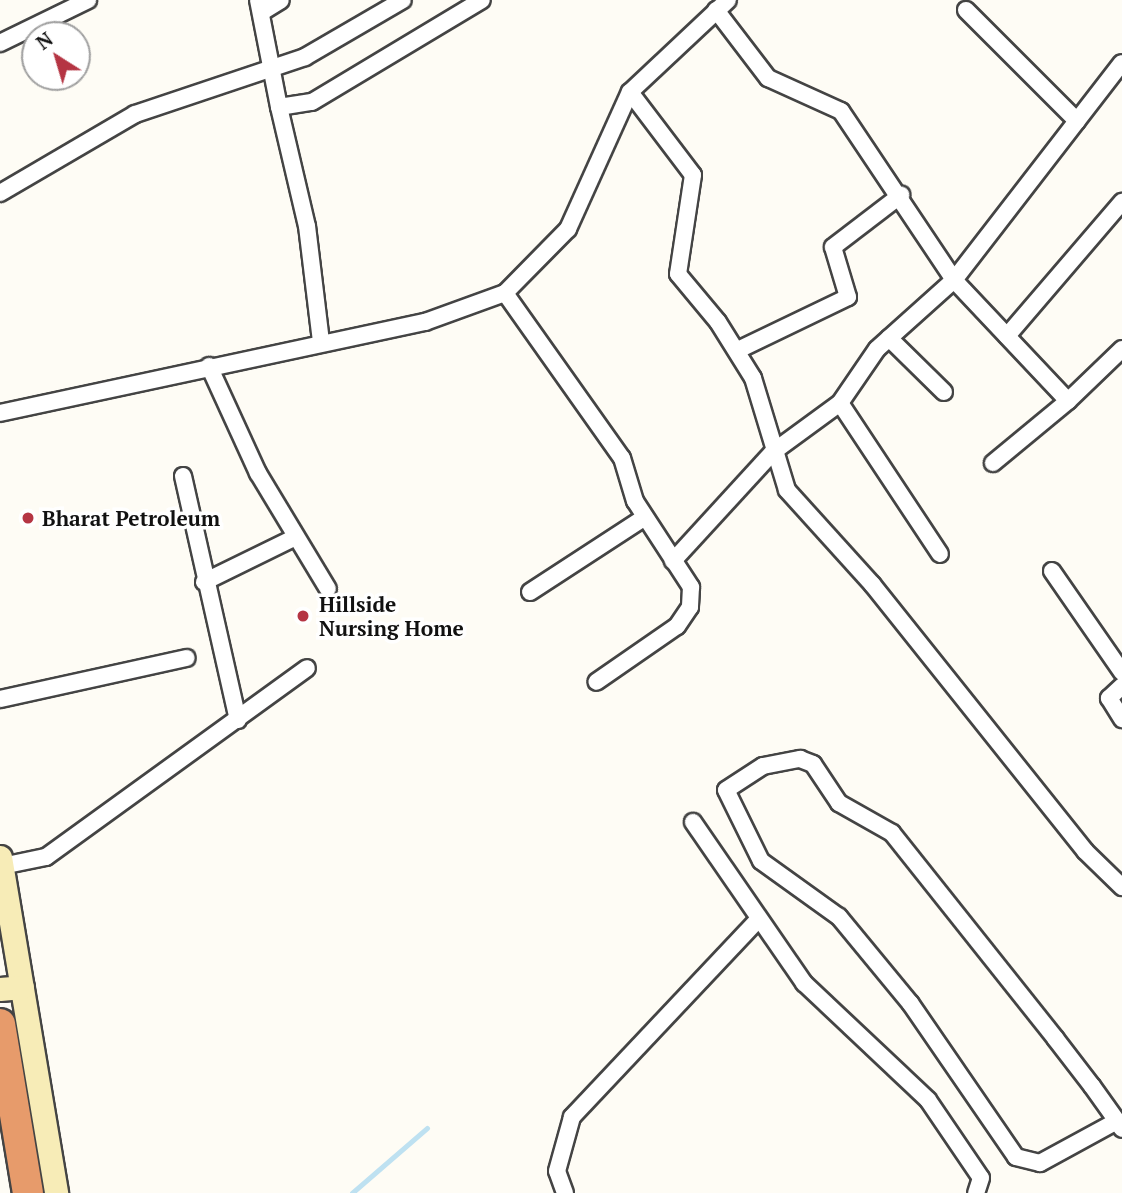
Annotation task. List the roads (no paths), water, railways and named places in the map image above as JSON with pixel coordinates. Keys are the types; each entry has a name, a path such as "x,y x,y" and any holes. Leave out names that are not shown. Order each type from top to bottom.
{"highway":[{"path":"0,1024 28,1193"}],"street":[{"path":"0,43 88,0"},
{"path":"281,0 260,6 279,107 307,226 321,341"},
{"path":"0,193 135,114 271,66 305,57 403,0"},
{"path":"279,107 312,102 482,0"},
{"path":"0,413 321,341 425,322 505,293 568,229 630,92 722,5 768,78 841,111 901,195 954,280 1068,401"},
{"path":"966,10 1077,121"},
{"path":"673,561 773,452 840,403 889,338 954,280 1122,64"},
{"path":"630,92 693,176 678,274 738,350 753,378 773,452 798,507 907,631 1085,851 1122,887"},
{"path":"738,350 848,297 833,247 901,195"},
{"path":"1007,336 1122,202"},
{"path":"505,293 622,458 645,517 691,587 690,607 652,647 596,682"},
{"path":"889,338 944,392"},
{"path":"993,463 1068,401 1122,349"},
{"path":"209,366 258,472 328,589"},
{"path":"840,403 940,554"},
{"path":"183,476 204,582 238,720"},
{"path":"530,592 645,517"},
{"path":"204,582 296,537"},
{"path":"1052,571 1122,672"},
{"path":"0,699 187,658"},
{"path":"57,1193 11,988 1,861 46,857 307,668"},
{"path":"1122,686 1109,698 1122,719"},
{"path":"800,759 813,764 839,803 892,833 1119,1125 1040,1163 1016,1157 910,1003 839,917 761,861 726,790 763,766 800,759"},
{"path":"693,822 757,920 804,983 928,1100 981,1178 976,1193"},
{"path":"565,1193 557,1171 572,1117 757,920"}],"waterway":[{"path":"352,1193 427,1128"}],"place":[{"name":"Bharat Petroleum","path":"28,518"},
{"name":"Hillside Nursing Home","path":"303,616"}]}
